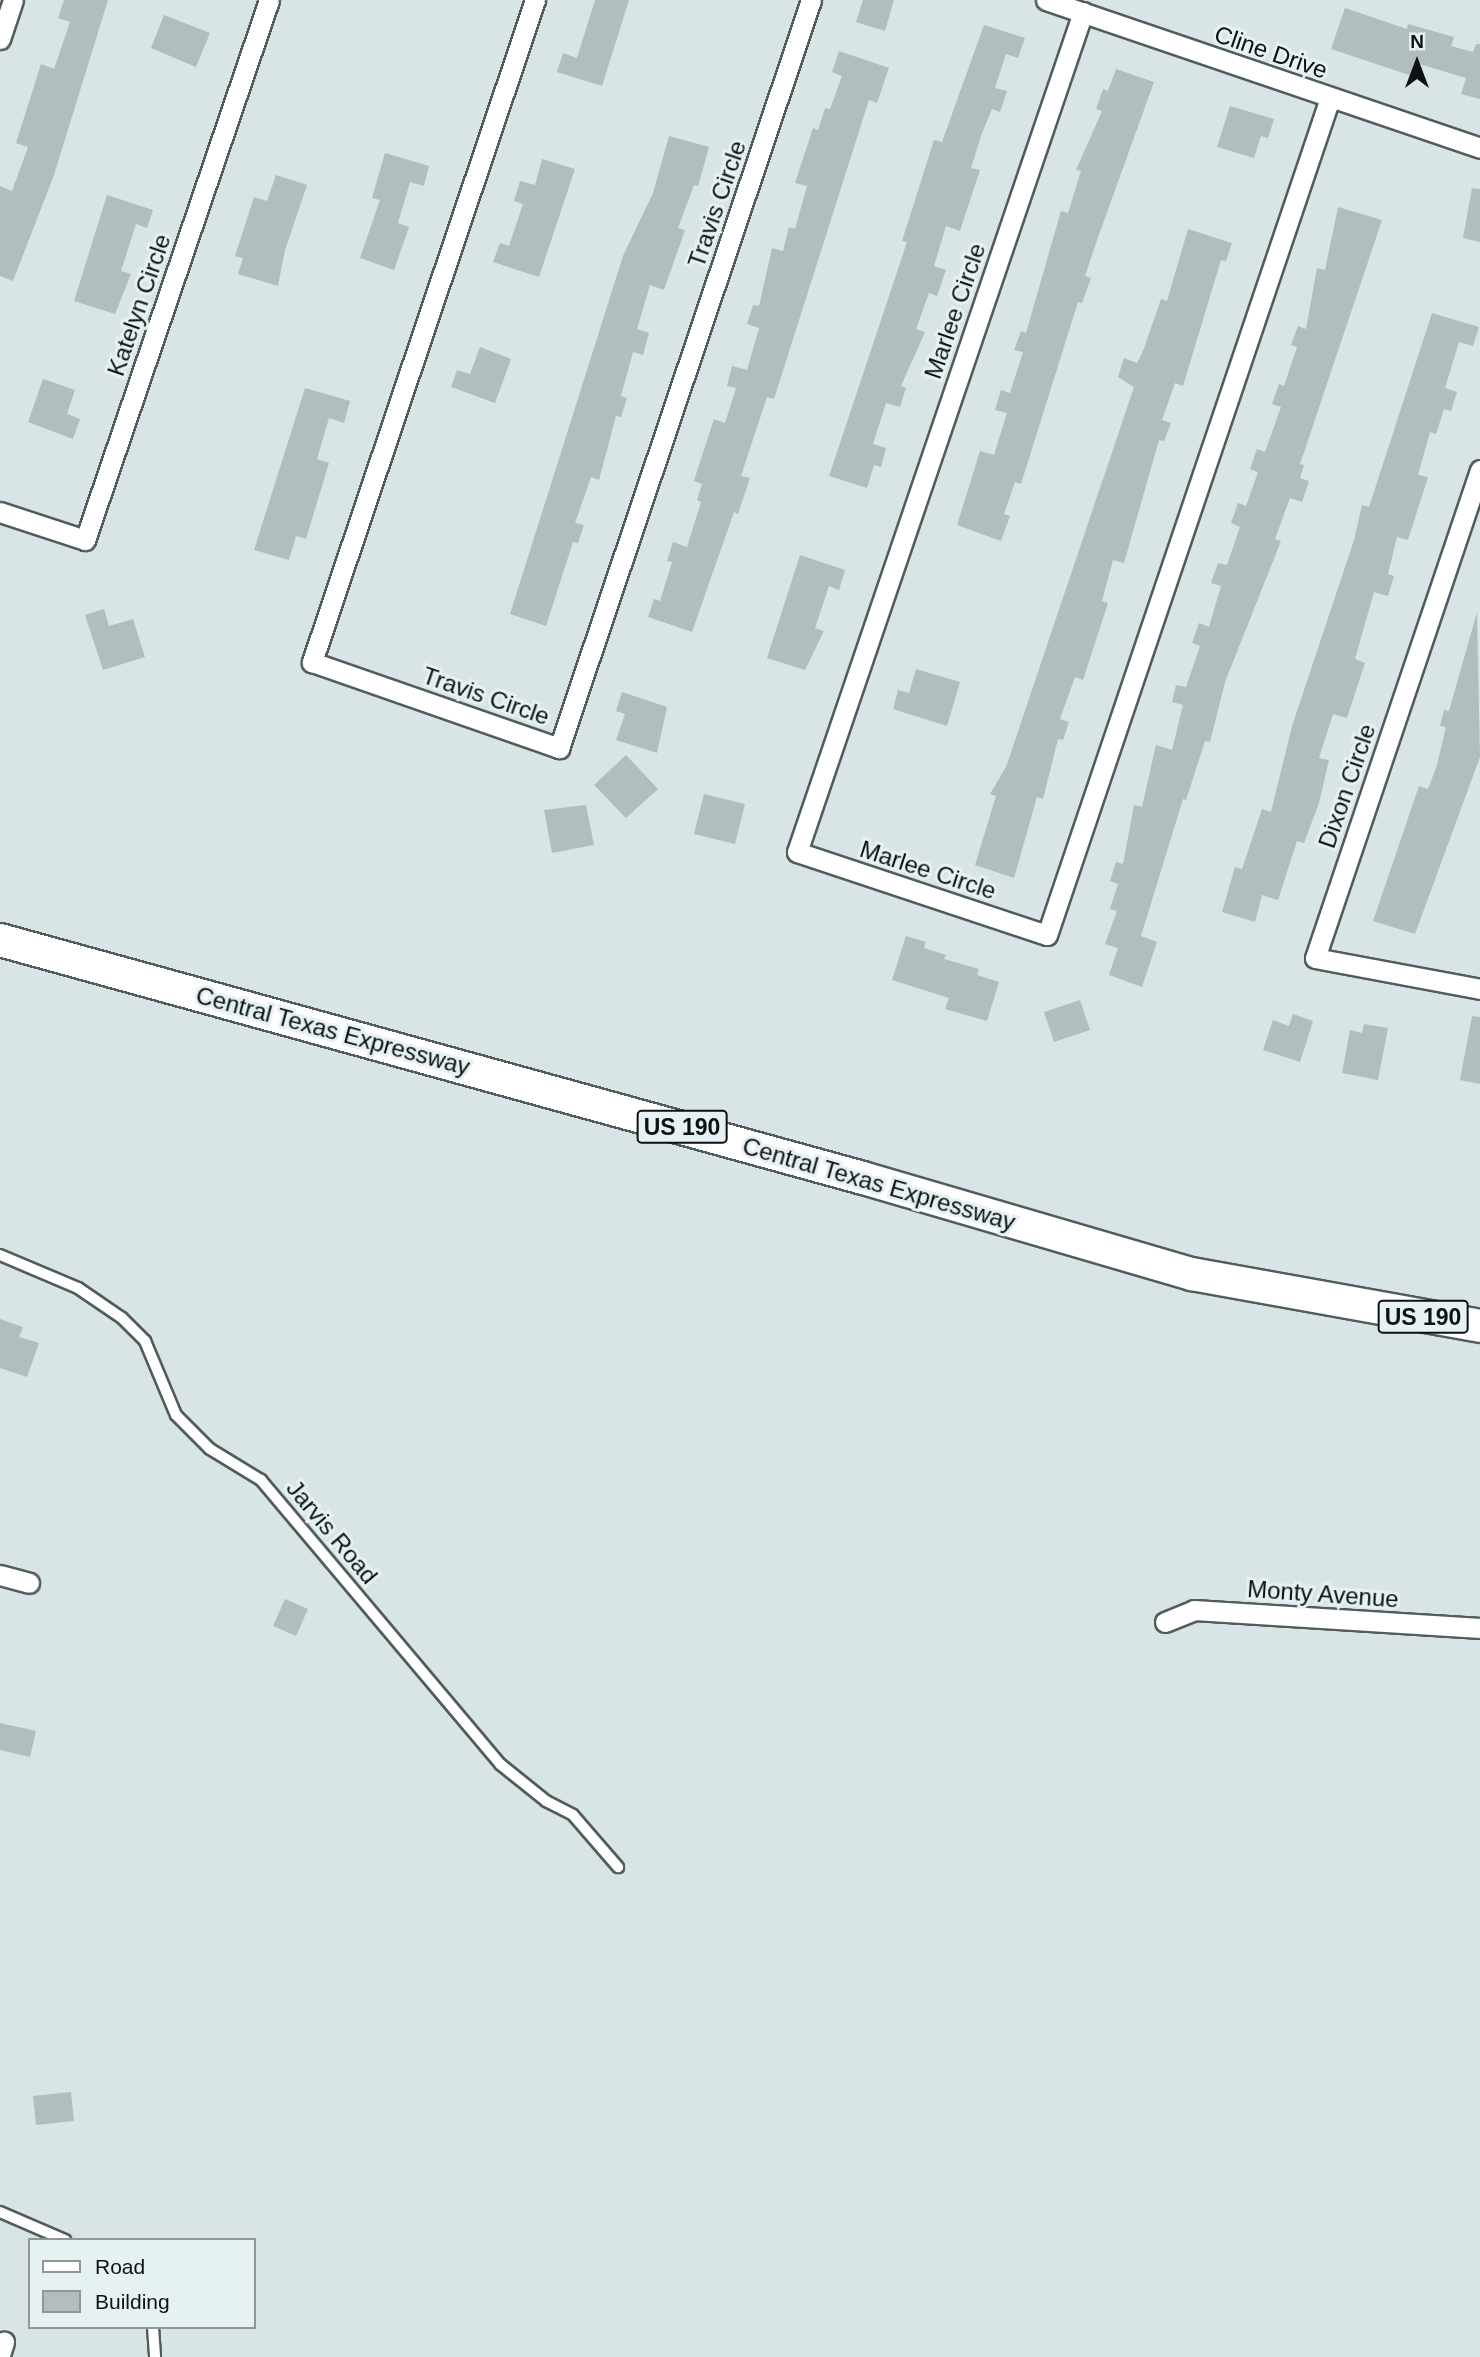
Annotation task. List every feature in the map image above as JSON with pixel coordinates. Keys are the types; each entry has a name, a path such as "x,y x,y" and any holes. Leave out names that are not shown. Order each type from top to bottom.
{"highway":[{"name":"Central Texas Expressway","path":"0,940 850,1174 1192,1274 1308,1298 1480,1325"}],"street":[{"path":"0,39 13,0"},
{"name":"Katelyn Circle","path":"0,512 85,540 269,0"},
{"name":"Travis Circle","path":"535,0 312,662 559,748 811,0"},
{"name":"Cline Drive","path":"1046,0 1480,148"},
{"name":"Marlee Circle","path":"1083,12 797,852 1047,935 1330,98"},
{"name":"Dixon Circle","path":"1480,470 1315,958 1480,989"},
{"path":"0,1575 29,1583"},
{"name":"Monty Avenue","path":"1165,1622 1194,1610 1480,1628"}],"lane":[{"name":"Jarvis Road","path":"0,1255 78,1288 122,1318 145,1341 176,1415 210,1449 261,1480 500,1764 545,1801 573,1815 618,1867"},
{"path":"0,2213 60,2238"},
{"path":"153,2329 155,2357"}],"building":[{"path":"64,0 108,0 54,175 13,281 0,276 0,186 12,191 28,147 16,143 41,64 54,69 70,22 58,18"},
{"path":"595,0 629,0 602,86 557,72 563,53 577,58"},
{"path":"863,0 894,0 885,31 856,22"},
{"path":"1345,8 1407,29 1408,24 1454,37 1451,46 1473,52 1476,44 1480,44 1480,99 1461,94 1466,78 1416,63 1412,76 1331,49"},
{"path":"164,15 210,33 196,67 151,48"},
{"path":"984,25 1025,38 1018,58 1006,54 995,88 1007,91 1000,112 992,109 982,133 971,168 980,170 960,231 946,226 934,266 946,270 937,296 929,293 916,329 925,332 901,386 906,388 900,407 886,403 873,444 886,448 881,467 874,465 867,488 829,476 907,242 902,241 934,140 942,142"},
{"path":"839,51 889,68 877,103 869,100 774,399 767,397 741,476 750,478 738,514 734,512 692,632 648,617 654,599 660,601 672,562 667,561 673,542 687,547 701,502 697,500 702,484 694,481 698,468 714,419 725,423 736,388 727,386 732,366 747,370 759,328 747,324 753,305 759,306 772,248 783,251 789,227 795,229 807,186 795,183 813,128 818,130 825,108 830,109 842,76 832,72"},
{"path":"1116,69 1154,82 1085,276 1091,278 1082,303 1078,302 1021,484 1015,482 1004,514 1010,516 1001,541 957,525 980,451 994,455 1007,413 995,410 1001,390 1010,393 1023,352 1014,350 1021,331 1026,333 1061,211 1068,213 1081,171 1076,170 1102,111 1096,109 1103,89 1108,91"},
{"path":"1230,106 1274,119 1268,138 1261,136 1254,158 1217,147"},
{"path":"669,136 709,147 698,186 694,185 678,228 685,230 664,290 650,285 637,329 649,333 643,355 633,352 621,396 627,398 621,417 616,416 599,480 591,477 575,523 584,525 578,543 573,542 546,626 510,614 623,256 653,193"},
{"path":"385,153 429,166 424,186 410,182 398,223 409,227 394,270 360,258 380,200 372,198"},
{"path":"542,159 575,169 539,277 493,262 500,243 509,246 523,204 514,201 520,181 535,185"},
{"path":"276,175 307,185 285,250 278,286 238,274 243,258 235,256 254,197 267,201"},
{"path":"1472,188 1480,189 1480,242 1463,238"},
{"path":"107,195 153,210 147,228 136,224 121,271 131,274 115,314 74,301"},
{"path":"1338,207 1382,220 1300,464 1304,465 1300,478 1309,481 1302,502 1290,498 1275,539 1281,541 1225,682 1210,742 1205,741 1186,800 1183,799 1141,936 1157,942 1142,987 1109,975 1118,948 1105,944 1117,911 1110,909 1118,884 1110,881 1116,862 1123,864 1134,805 1142,807 1156,745 1172,750 1183,705 1172,702 1176,685 1186,687 1200,646 1192,643 1199,623 1209,627 1221,586 1211,583 1218,563 1227,565 1240,527 1231,523 1238,503 1246,506 1258,472 1250,469 1257,449 1265,452 1281,407 1272,404 1279,384 1284,386 1297,347 1291,345 1298,326 1306,329 1317,268 1325,270"},
{"path":"1188,229 1232,243 1226,261 1221,260 1183,386 1175,383 1162,420 1171,423 1164,441 1159,440 1124,563 1113,560 1102,601 1108,603 1083,680 1075,677 1060,719 1069,722 1063,740 1058,739 1043,799 1037,797 1014,878 975,865 996,796 990,794 1006,767 1134,387 1118,377 1124,358 1137,363 1143,351 1161,299 1167,301"},
{"path":"1432,313 1479,327 1473,346 1459,342 1445,388 1457,392 1451,411 1444,409 1436,434 1430,432 1418,475 1428,477 1408,540 1397,537 1388,574 1394,576 1388,596 1374,592 1355,659 1365,663 1347,718 1333,714 1319,758 1329,760 1319,803 1304,843 1297,841 1278,900 1262,895 1255,922 1222,912 1235,867 1242,869 1262,809 1271,812 1292,726 1354,540 1362,505 1369,507"},
{"path":"480,347 511,359 495,403 451,387 457,370 470,374"},
{"path":"43,379 75,390 67,414 80,419 73,439 28,422"},
{"path":"305,388 350,401 344,423 329,418 317,459 329,463 306,539 296,536 289,560 254,550"},
{"path":"800,555 845,570 839,590 829,586 815,628 824,631 805,670 767,658"},
{"path":"104,609 109,626 133,619 145,657 103,670 85,615"},
{"path":"1477,612 1480,757 1415,934 1373,921 1419,786 1428,789 1437,765 1446,727 1440,726 1444,710 1449,711"},
{"path":"916,669 960,682 947,726 893,709 898,690 909,693"},
{"path":"622,692 667,707 657,753 616,740 625,714 616,711"},
{"path":"626,755 658,789 626,818 594,785"},
{"path":"704,794 745,804 735,844 694,834"},
{"path":"586,805 594,845 552,853 544,810"},
{"path":"906,936 926,942 924,948 946,955 944,959 979,969 977,975 999,982 987,1021 945,1009 949,998 892,980"},
{"path":"1080,1000 1090,1030 1054,1042 1044,1012"},
{"path":"1293,1014 1313,1021 1300,1062 1263,1050 1273,1020 1289,1026"},
{"path":"1472,1016 1480,1017 1480,1084 1460,1080"},
{"path":"1364,1024 1388,1028 1378,1080 1342,1073 1350,1030 1362,1033"},
{"path":"0,1319 23,1327 19,1337 39,1343 27,1377 0,1368"},
{"path":"285,1599 308,1609 296,1636 273,1626"},
{"path":"0,1723 36,1731 30,1757 0,1750"},
{"path":"71,2092 74,2121 36,2125 33,2096"}]}
